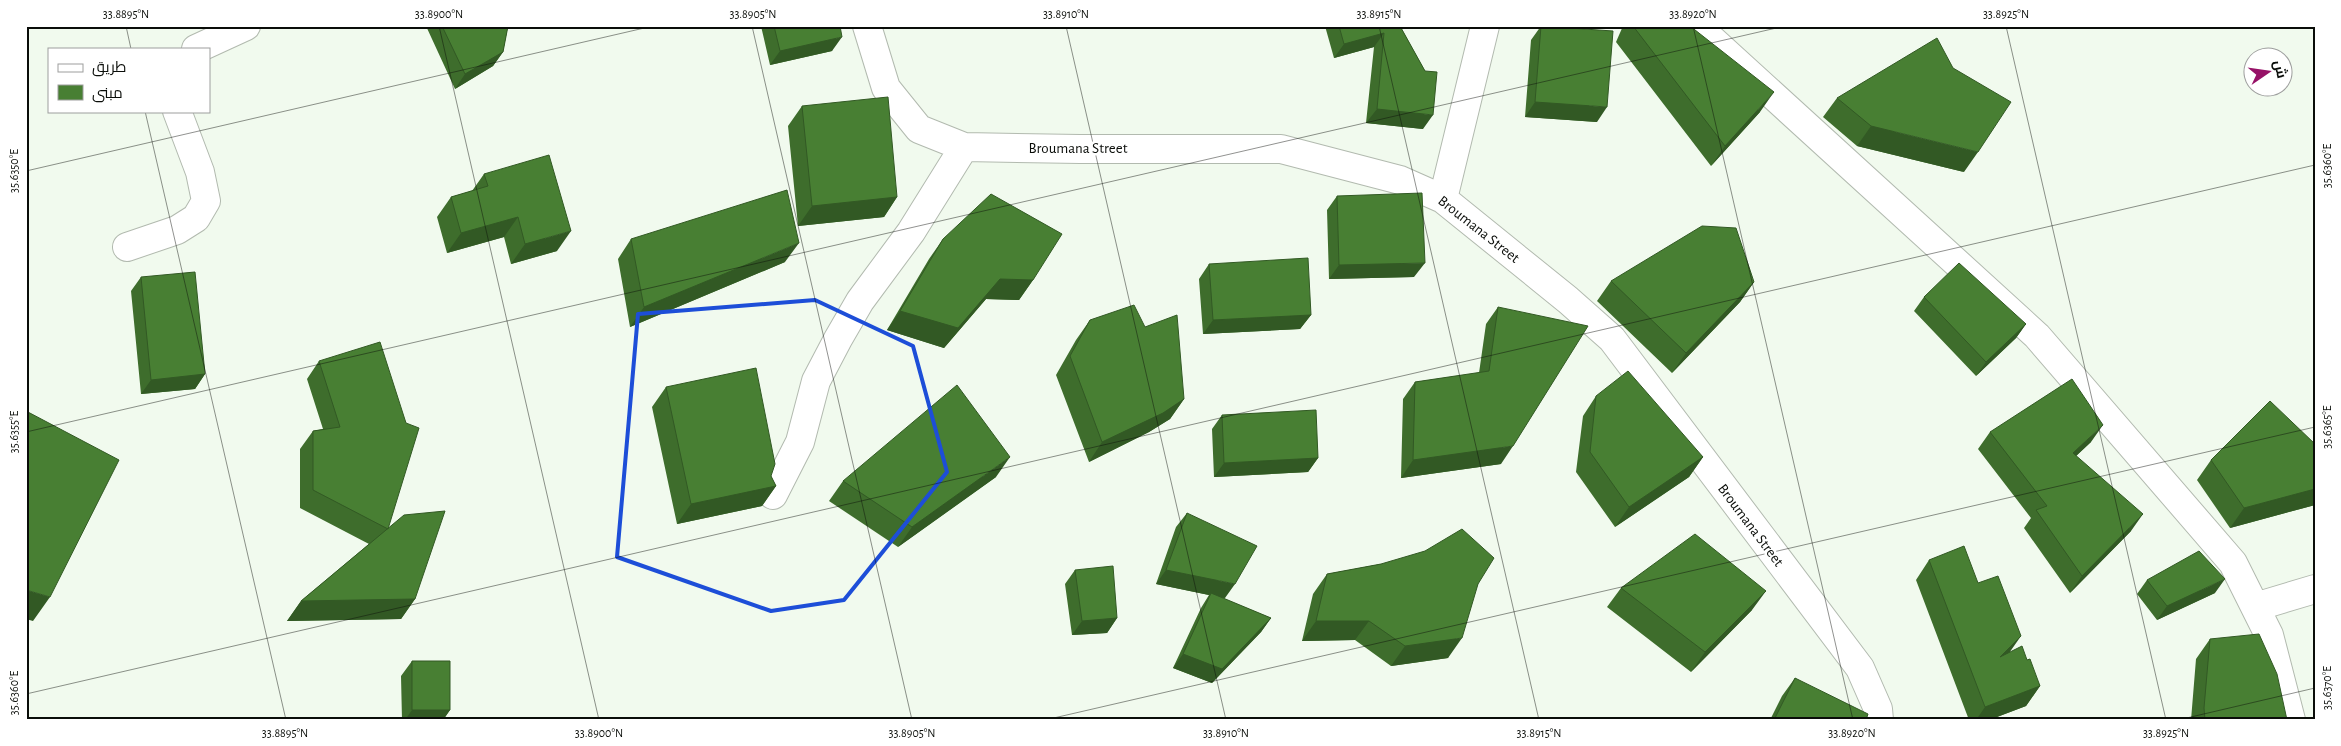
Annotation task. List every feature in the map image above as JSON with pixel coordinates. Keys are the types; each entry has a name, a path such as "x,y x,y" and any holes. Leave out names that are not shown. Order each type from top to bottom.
{"street":[{"path":"198,48 246,26"},
{"name":"Broumana Street","path":"867,26 886,88 897,102 919,129 964,147 1282,149 1400,180 1443,199 1568,300 1612,339 1860,668 1878,710 1879,720"},
{"path":"1443,199 1484,26"},
{"path":"1697,26 2037,336 2233,563 2269,635 2291,720"},
{"path":"127,246 177,230 196,218 206,201 200,172 177,112"},
{"path":"774,495 800,442 816,381 838,339 860,301 911,232 964,147"},
{"path":"2255,607 2315,590"}],"highlighted area":[{"path":"815,300 913,346 947,472 844,600 771,611 617,557 638,314"}],"building":[{"path":"442,26 508,26 503,52 465,74"},
{"path":"774,26 840,26 842,37 780,51"},
{"path":"1339,26 1400,26 1425,71 1437,72 1433,115 1377,109 1384,33 1344,44"},
{"path":"1541,26 1613,31 1607,107 1535,102"},
{"path":"1633,26 1690,26 1774,92 1725,146"},
{"path":"1937,38 1953,68 2011,102 1978,152 1871,126 1837,98"},
{"path":"888,97 897,197 812,206 802,106"},
{"path":"549,155 571,231 525,244 518,217 461,233 451,197 488,186 484,174"},
{"path":"787,190 799,243 644,307 631,239"},
{"path":"1422,193 1425,263 1339,265 1337,196"},
{"path":"991,194 1062,234 1033,280 1000,279 958,328 900,311 943,239"},
{"path":"1702,226 1736,228 1754,282 1686,353 1611,281"},
{"path":"1308,258 1311,315 1213,320 1209,264"},
{"path":"1959,263 2026,324 1986,362 1924,297"},
{"path":"195,272 205,374 151,380 141,277"},
{"path":"1134,305 1145,327 1177,315 1184,399 1163,413 1102,442 1070,356 1090,320"},
{"path":"1498,307 1588,326 1513,446 1413,460 1415,382 1489,371"},
{"path":"380,342 406,423 419,428 388,529 313,490 313,431 340,427 319,361"},
{"path":"756,368 775,464 771,476 776,486 691,504 666,387"},
{"path":"1628,371 1703,457 1629,507 1590,452 1596,396"},
{"path":"2072,379 2103,425 2073,453 2143,514 2082,576 2036,510 2047,506 1990,432"},
{"path":"957,385 1010,457 912,527 843,481"},
{"path":"2270,401 2315,444 2315,489 2244,508 2211,460"},
{"path":"1316,410 1318,458 1224,463 1222,415"},
{"path":"26,411 119,460 50,597 26,590"},
{"path":"445,511 415,599 301,601 404,515"},
{"path":"1187,513 1257,546 1235,584 1166,570"},
{"path":"1462,529 1494,558 1478,584 1462,638 1405,646 1369,621 1316,621 1327,574 1381,564 1425,551"},
{"path":"1695,534 1766,591 1705,652 1621,588"},
{"path":"1964,546 1978,583 1998,576 2021,636 2000,657 2022,646 2027,660 2030,659 2040,686 1985,707 1929,560"},
{"path":"2199,551 2225,579 2167,606 2147,580"},
{"path":"1113,566 1117,618 1082,621 1075,570"},
{"path":"1211,593 1271,618 1222,669 1183,654"},
{"path":"2259,634 2277,674 2287,720 2205,720 2204,708 2210,639"},
{"path":"412,661 450,661 450,710 412,710"},
{"path":"1795,678 1868,714 1866,720 1774,720"}]}
